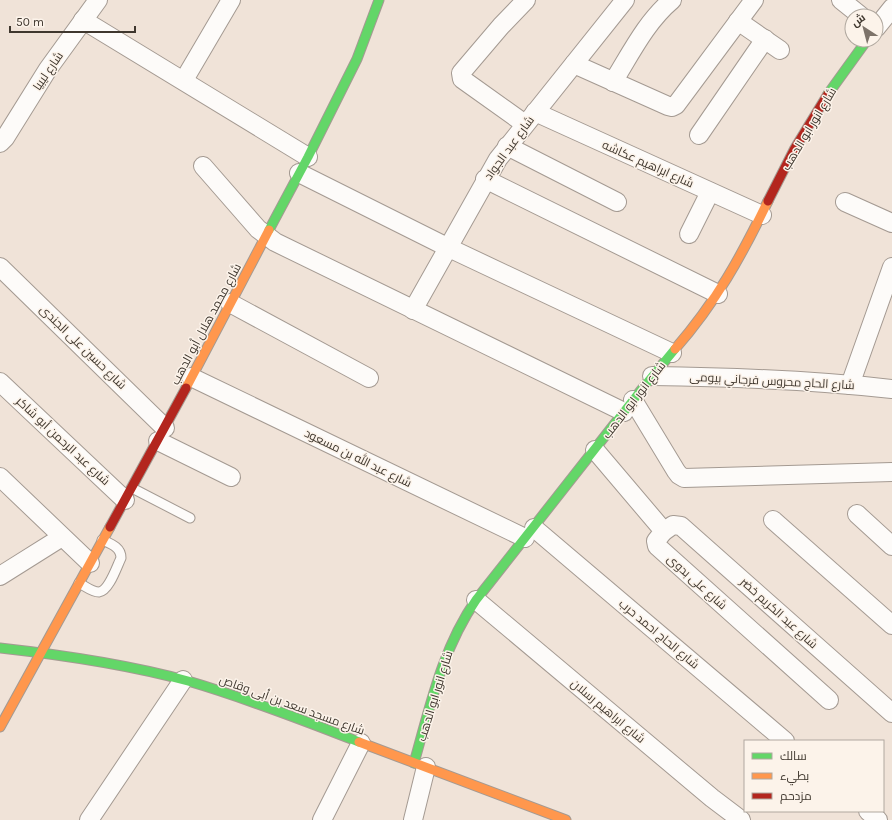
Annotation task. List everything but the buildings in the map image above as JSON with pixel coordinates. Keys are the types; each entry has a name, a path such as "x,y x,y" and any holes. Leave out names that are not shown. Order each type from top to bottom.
{"street":[{"name":"شارع ليبيا","path":"0,143 5,138 48,69 98,0"},
{"path":"184,80 231,0"},
{"name":"شارع محمد هلال أبو الدهب","path":"0,727 102,540 162,435 308,157 357,59 379,0"},
{"name":"شارع ابراهيم عكاشه","path":"526,0 501,26 461,73 462,79 530,118 762,215"},
{"name":"شارع عبد الجواد","path":"413,310 447,247 486,179 507,146 625,0"},
{"path":"613,82 649,23 658,12 672,0"},
{"path":"574,64 672,107 676,105 754,0"},
{"path":"841,0 851,8"},
{"path":"884,18 892,8"},
{"path":"83,20 184,80 308,157"},
{"path":"738,21 780,50"},
{"path":"699,135 765,39"},
{"name":"شارع انور ابو الدهب","path":"420,765 438,680 445,659 453,638 476,600 628,406 696,324 718,294 734,268 762,215 787,163 845,69 861,48"},
{"path":"507,146 617,202"},
{"path":"203,166 250,220 266,236 279,244 413,310 628,406 679,475 684,478 892,472"},
{"path":"299,173 447,247 672,353"},
{"path":"486,179 718,294"},
{"path":"688,234 710,192"},
{"path":"845,202 892,223"},
{"name":"شارع حسين على الجندى","path":"0,267 162,435 231,476"},
{"path":"850,385 892,267"},
{"path":"230,303 369,378"},
{"name":"شارع الحاج محروس فرجاني بيومى","path":"652,376 752,378 892,389"},
{"name":"شارع عبد الله بن مسعود","path":"192,377 529,533"},
{"name":"شارع عبد الرحمن أبو شاكر","path":"0,382 129,494"},
{"path":"595,450 662,528 663,532"},
{"path":"0,477 90,563"},
{"path":"857,514 892,546"},
{"path":"773,520 892,624"},
{"name":"شارع عبد الكريم خضر","path":"663,532 673,525 681,526 892,713"},
{"name":"شارع على بدوى","path":"663,532 656,541 657,546 829,700"},
{"name":"شارع الحاج احمد حرب","path":"529,533 784,740"},
{"path":"0,576 62,537"},
{"name":"شارع ابراهيم رسلان","path":"476,600 712,798 741,820"},
{"name":"شارع مسجد سعد بن أبى وقاص","path":"0,648 41,652 99,661 156,673 213,689 269,708 566,820"},
{"path":"89,820 183,680"},
{"path":"322,820 361,743"},
{"path":"413,820 420,765"},
{"path":"869,812 878,820"}],"lane":[{"path":"129,494 190,518"},
{"path":"79,583 98,592 103,591 107,587 121,558 121,554 114,545 102,540"}],"traffic: fast":[{"path":"269,230 308,157 357,59 379,0"},
{"path":"828,94 861,48"},
{"path":"414,763 438,679 454,638 464,619 476,600 675,349"},
{"path":"0,648 94,661 188,681 253,702 359,742"}],"traffic: slow":[{"path":"675,349 703,314 727,278 738,260 768,201"},
{"path":"186,388 269,230"},
{"path":"0,727 110,527"},
{"path":"359,742 566,820"}],"traffic: jam":[{"path":"768,201 795,148 828,94"},
{"path":"110,527 186,388"}]}
